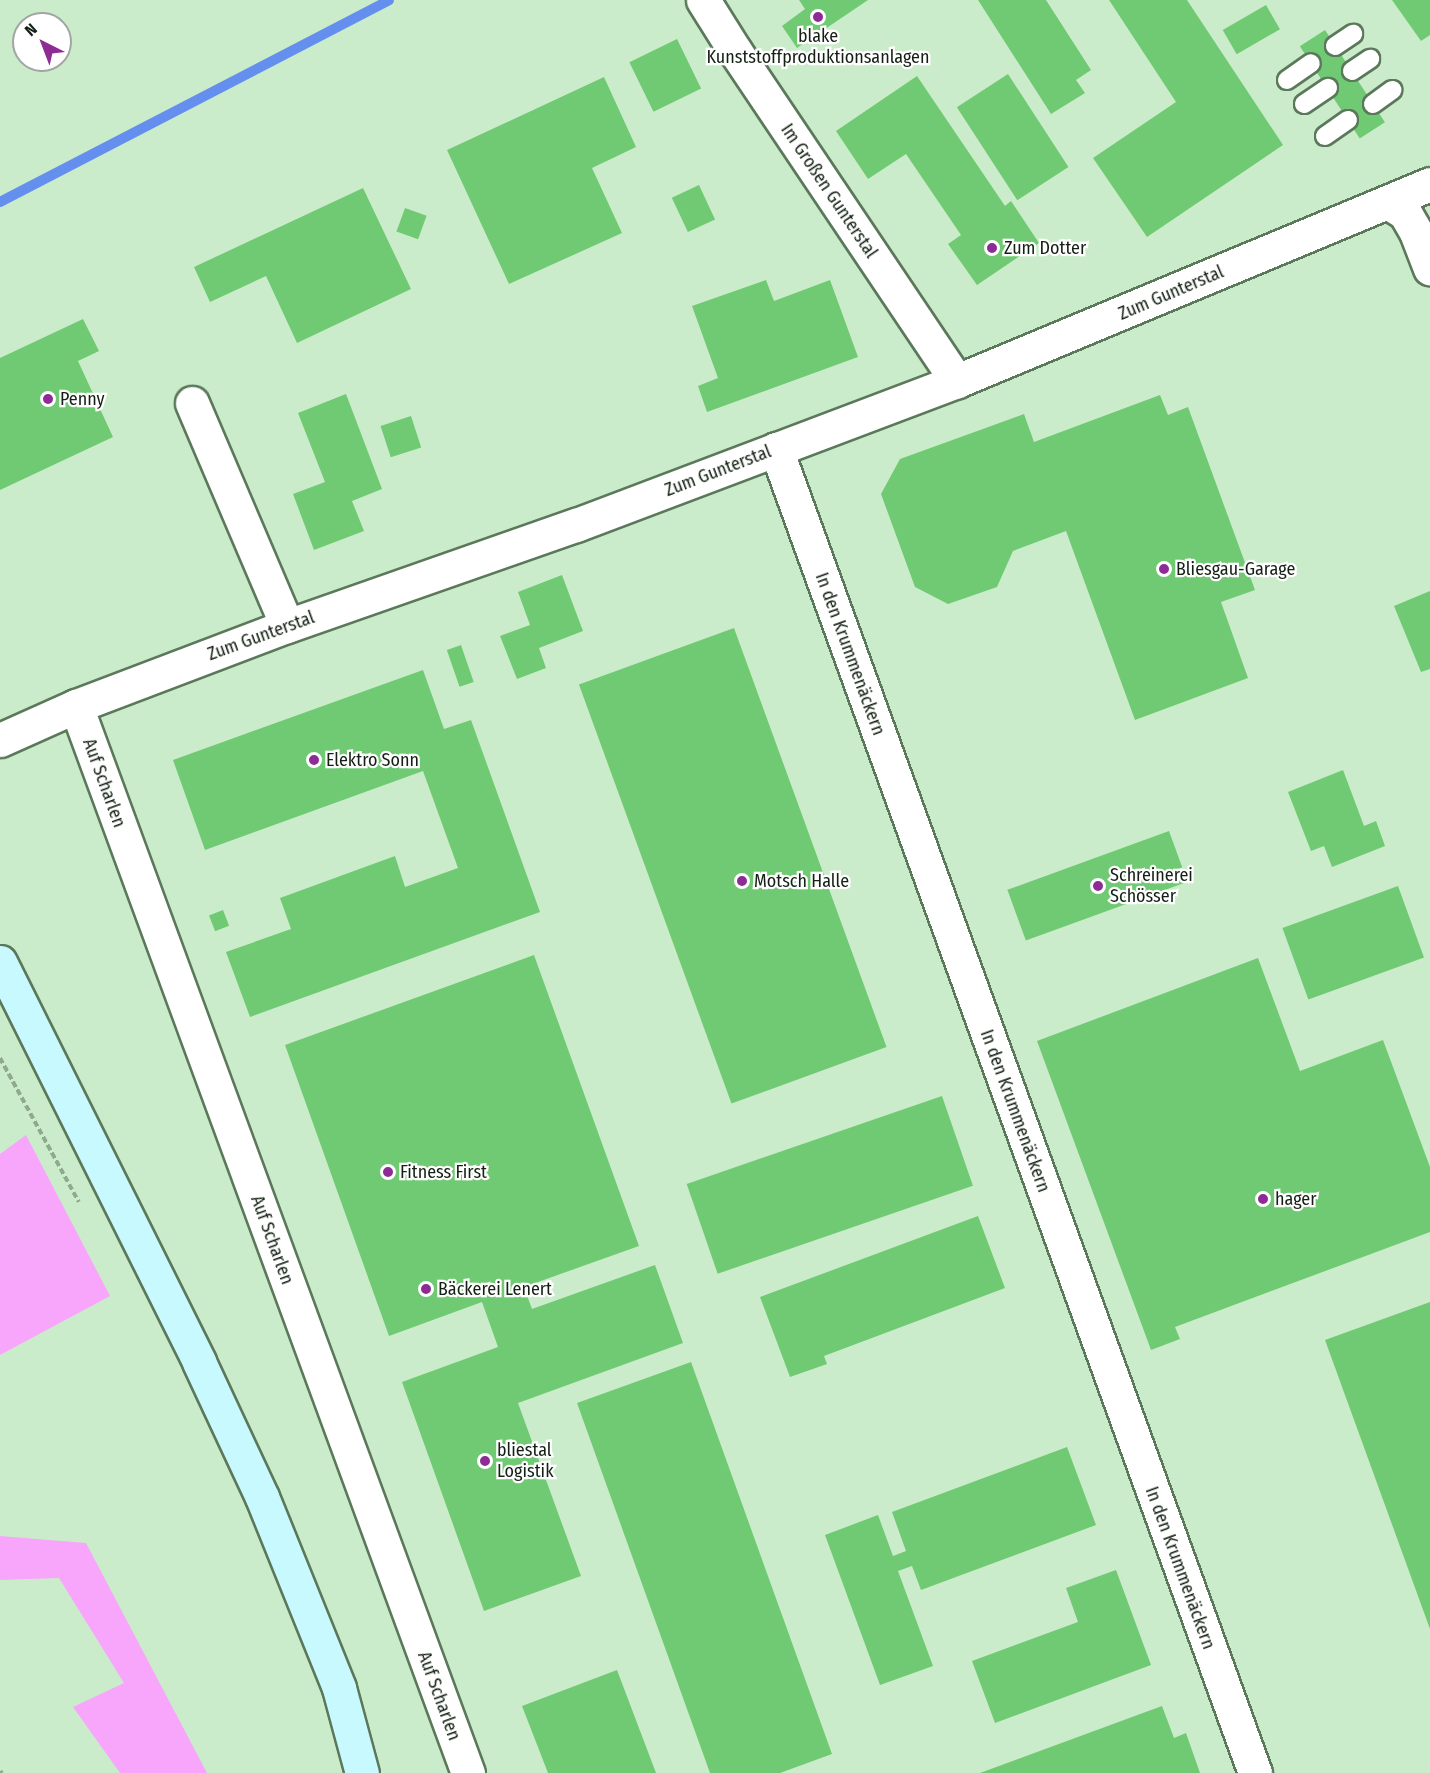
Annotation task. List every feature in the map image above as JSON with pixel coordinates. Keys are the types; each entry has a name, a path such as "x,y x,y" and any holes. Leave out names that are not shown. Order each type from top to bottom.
{"main road":[{"path":"0,962 194,1351 262,1497 339,1688 362,1773"}],"street":[{"name":"Im Großen Gunterstal","path":"703,0 957,381"},
{"name":"Zum Gunterstal","path":"0,740 76,706 287,626 576,525 957,381 1430,184"},
{"path":"1389,203 1405,213 1416,232 1430,268"},
{"path":"192,404 287,626"},
{"name":"In den Krummenäckern","path":"776,449 1255,1773"},
{"name":"Auf Scharlen","path":"76,706 468,1773"}],"lane":[{"path":"1335,46 1353,34"},
{"path":"1352,71 1370,59"},
{"path":"1287,80 1311,63"},
{"path":"1304,104 1328,88"},
{"path":"1373,104 1392,90"},
{"path":"1325,136 1348,120"}],"path":[{"path":"0,1058 80,1204"}],"shaded area":[{"path":"26,1135 110,1296 0,1355 0,1154"},
{"path":"0,1536 86,1543 207,1773 120,1773 73,1707 124,1683 59,1578 0,1580"}],"building":[{"name":"blake Kunststoffproduktionsanlagen","path":"799,0 868,0 797,48 782,26 805,9"},
{"path":"978,0 1046,0 1091,70 1076,80 1085,93 1051,114"},
{"path":"1109,0 1187,0 1283,145 1147,237 1093,158 1176,102"},
{"path":"1392,0 1430,0 1430,35 1421,41"},
{"path":"1266,5 1280,29 1237,54 1223,30"},
{"path":"1325,30 1385,122 1360,139 1300,46"},
{"path":"677,39 701,88 653,112 629,62"},
{"path":"1008,74 1068,167 1017,200 957,107"},
{"path":"917,76 1005,206 1011,201 1039,243 977,285 948,244 961,235 906,154 868,179 836,131"},
{"path":"604,77 636,147 592,168 622,233 509,284 447,150"},
{"path":"699,185 715,219 688,232 672,198"},
{"path":"363,188 411,289 297,343 266,276 210,302 194,267"},
{"path":"405,208 427,216 418,239 396,231"},
{"path":"766,280 774,301 830,280 858,357 707,412 698,386 718,378 692,306"},
{"name":"Penny","path":"83,319 99,351 78,361 113,437 0,490 0,358"},
{"path":"346,394 382,489 352,501 364,531 314,550 293,494 325,482 298,413"},
{"name":"Bliesgau-Garage","path":"1160,395 1168,415 1188,407 1255,590 1221,602 1248,678 1135,720 1066,531 1013,551 997,587 948,604 915,587 881,494 900,459 1024,414 1034,442"},
{"path":"411,416 421,447 391,457 381,426"},
{"path":"562,575 583,631 539,648 546,668 517,679 500,636 530,625 518,592"},
{"path":"1430,591 1430,669 1421,672 1394,606"},
{"path":"734,628 887,1047 731,1104 579,684"},
{"path":"461,645 474,682 460,687 447,650"},
{"path":"423,670 444,729 471,720 540,912 250,1017 226,952 291,929 280,898 395,856 405,887 458,868 423,771 205,850 173,760"},
{"path":"1343,770 1364,826 1376,821 1385,846 1332,867 1324,846 1311,851 1288,792"},
{"name":"Schreinerei Schösser","path":"1169,831 1187,882 1026,941 1007,890"},
{"path":"1398,886 1424,957 1308,999 1282,928"},
{"path":"223,910 229,926 215,931 209,915"},
{"path":"534,955 639,1246 524,1287 532,1309 655,1265 683,1343 518,1403 581,1576 484,1611 402,1382 498,1347 482,1302 389,1336 285,1045"},
{"name":"hager","path":"1258,958 1300,1071 1383,1040 1430,1167 1430,1232 1175,1327 1180,1339 1151,1350 1037,1041"},
{"path":"942,1096 973,1186 718,1274 687,1184"},
{"path":"978,1216 1005,1288 824,1356 827,1364 790,1377 760,1297"},
{"path":"1430,1302 1430,1629 1325,1340"},
{"path":"691,1362 832,1754 780,1773 710,1773 577,1403"},
{"path":"1067,1447 1096,1525 921,1590 912,1566 898,1571 933,1666 880,1685 825,1535 878,1515 893,1556 906,1551 892,1512"},
{"path":"1116,1570 1151,1665 995,1723 972,1661 1078,1622 1066,1588"},
{"path":"617,1670 656,1773 548,1773 522,1706"},
{"path":"1162,1706 1174,1738 1186,1733 1200,1773 980,1773"}],"waterway":[{"path":"0,202 389,0"}],"place":[{"name":"blake Kunststoffproduktionsanlagen","path":"818,17"},
{"name":"Zum Dotter","path":"992,248"},
{"name":"Penny","path":"48,399"},
{"name":"Bliesgau-Garage","path":"1164,569"},
{"name":"Elektro Sonn","path":"314,760"},
{"name":"Motsch Halle","path":"742,881"},
{"name":"Schreinerei Schösser","path":"1098,886"},
{"name":"Fitness First","path":"388,1172"},
{"name":"hager","path":"1263,1199"},
{"name":"Bäckerei Lenert","path":"426,1289"},
{"name":"bliestal Logistik","path":"485,1461"}]}
